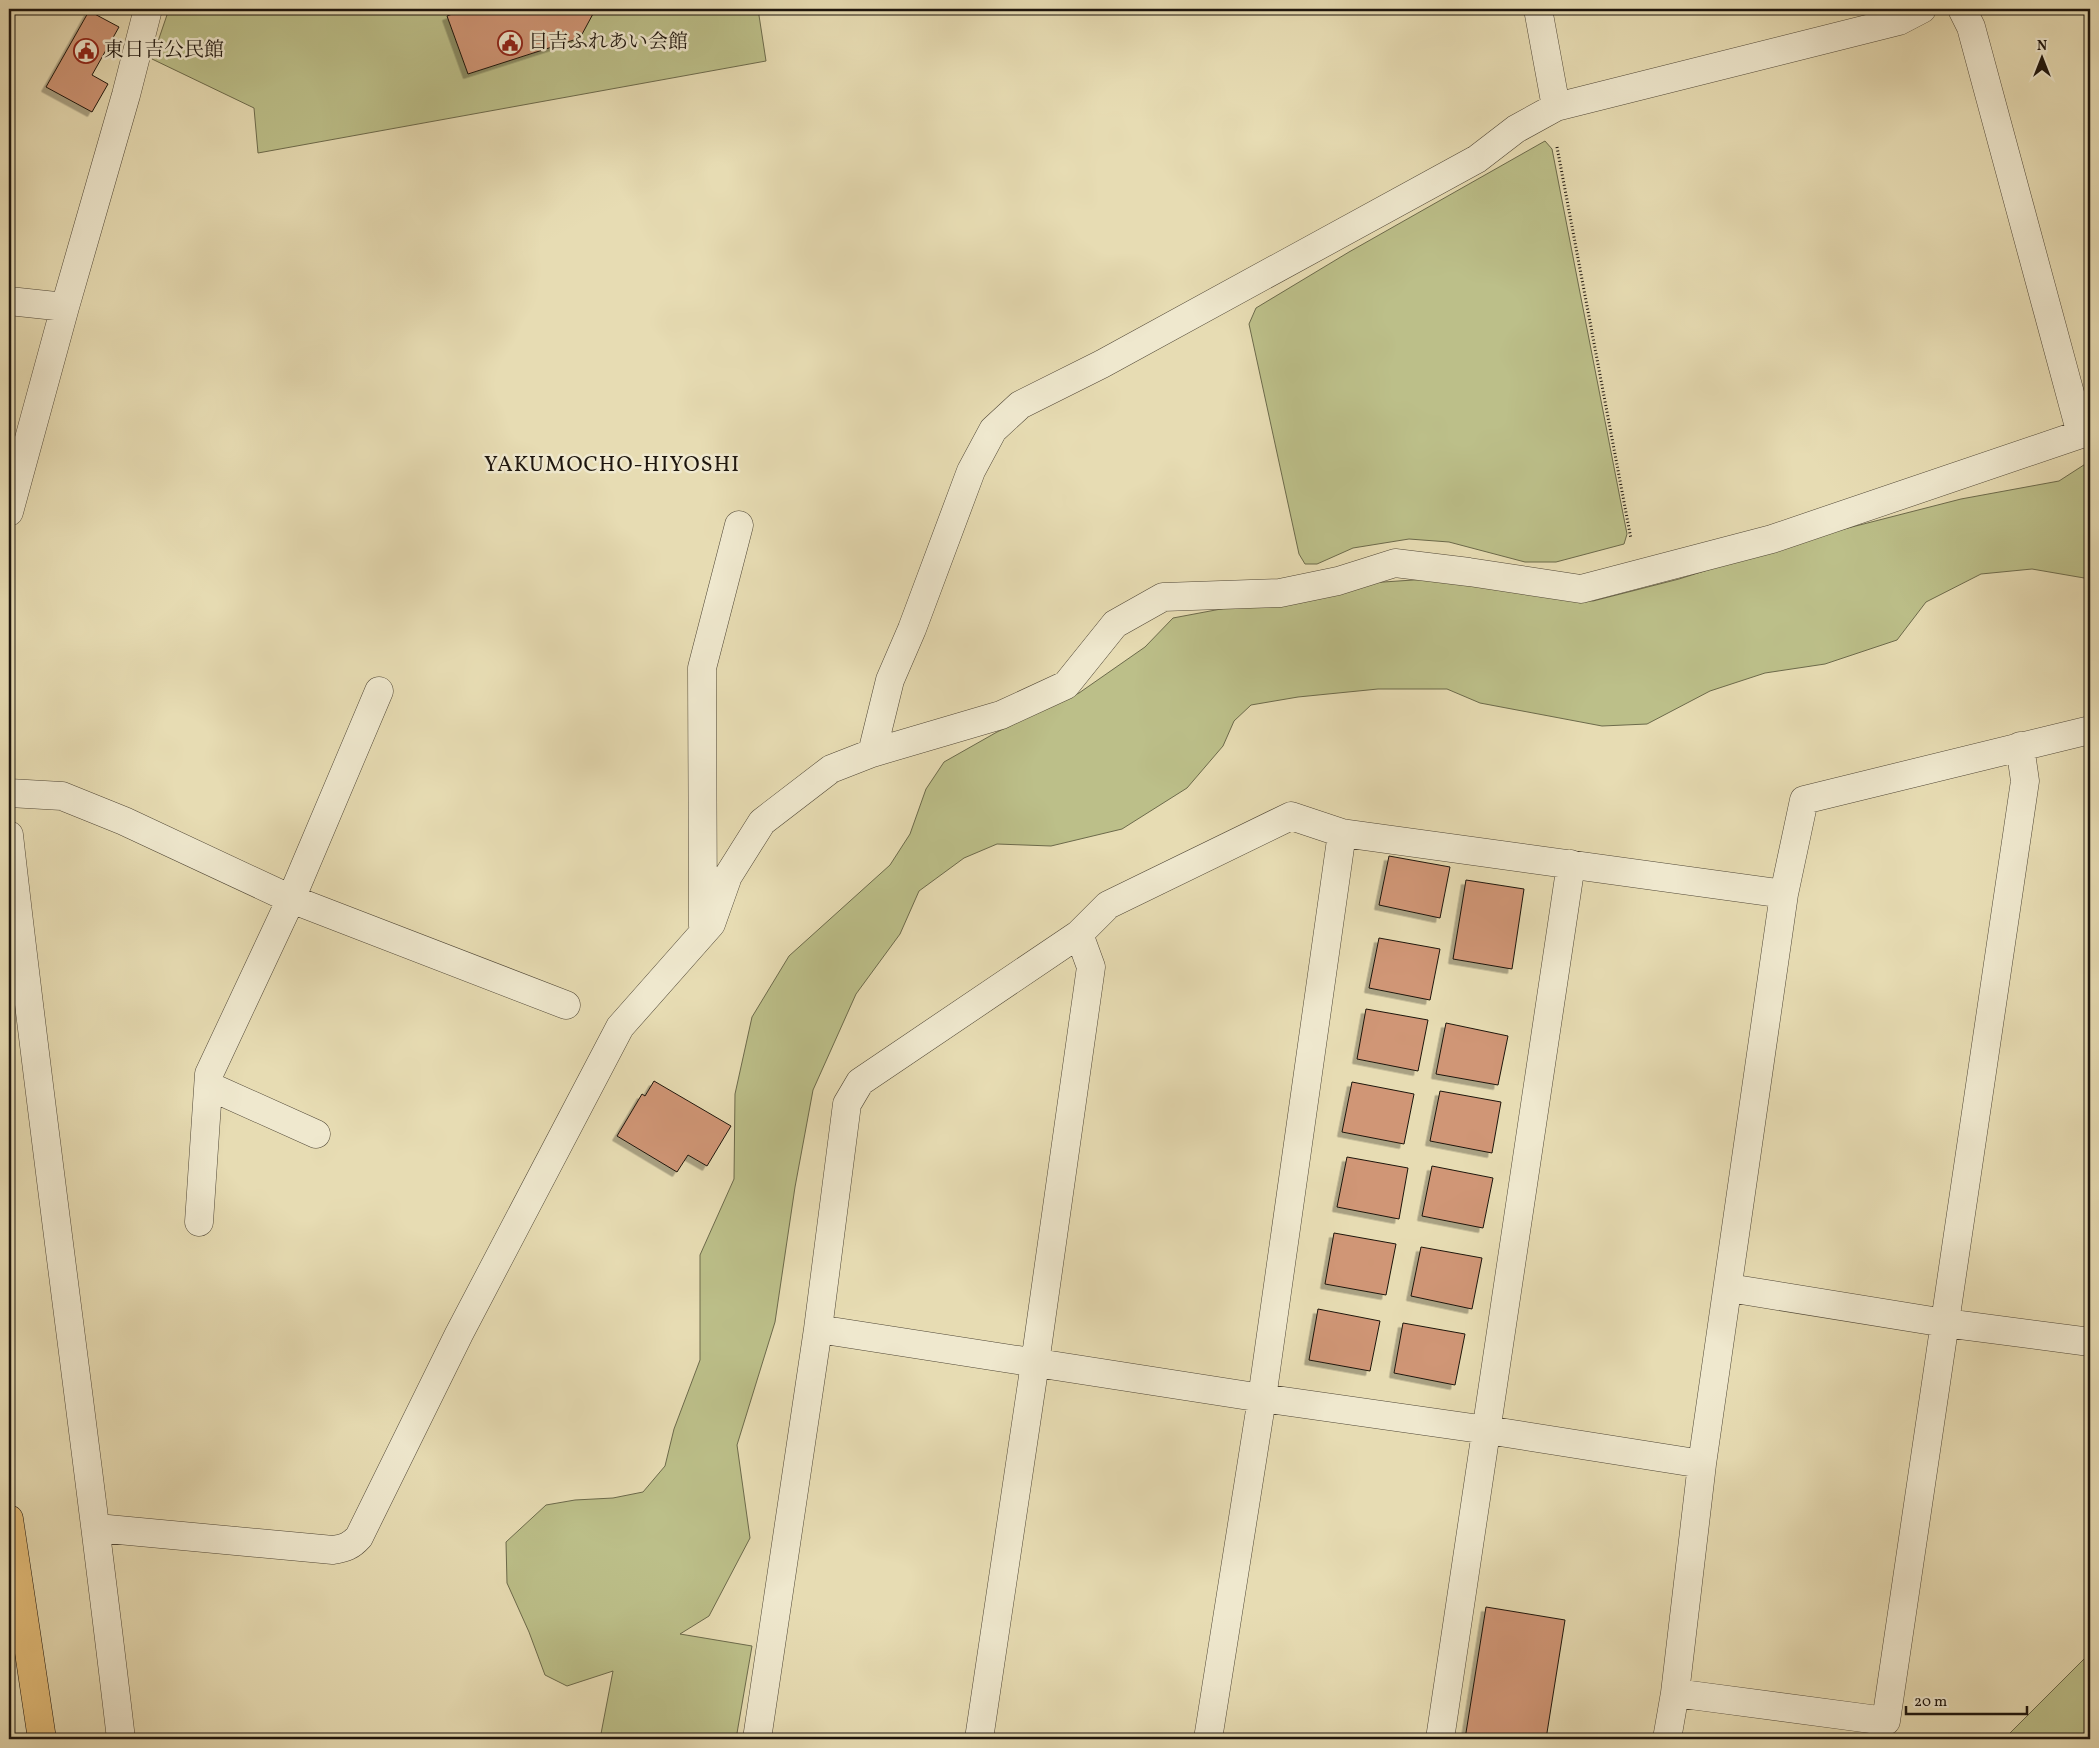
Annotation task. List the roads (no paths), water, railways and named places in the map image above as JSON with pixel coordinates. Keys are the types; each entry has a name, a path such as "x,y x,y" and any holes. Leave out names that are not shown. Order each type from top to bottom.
{"highway":[{"path":"9,1519 42,1739"}],"street":[{"path":"9,512 64,307 126,96 148,9"},
{"path":"1538,9 1553,109"},
{"path":"872,752 890,680 912,628 971,472 993,430 1020,405 1102,364 1477,160 1516,129 1553,109 1899,21 1922,9"},
{"path":"96,1528 333,1550 345,1548 359,1537 459,1334 620,1027 710,924 728,876 762,822 831,769 872,752 1001,715 1066,685 1116,624 1163,597 1280,593 1338,581 1395,563 1580,589 1772,539 2086,432 1971,27 1962,9"},
{"path":"9,301 64,307"},
{"path":"703,932 702,668 739,525"},
{"path":"199,1222 209,1074 291,899 379,690"},
{"path":"1668,1739 1702,1464 1729,1288 1784,894 1804,800 2090,730"},
{"path":"1675,1693 1886,1721 2025,782 2020,746"},
{"path":"9,792 62,796 124,821 291,899 566,1005"},
{"path":"757,1739 818,1329 847,1104 860,1082 1078,934 1108,906 1292,816 1342,833 1784,894"},
{"path":"1208,1739 1262,1398 1342,833"},
{"path":"9,835 30,1025 122,1739"},
{"path":"1440,1739 1571,864"},
{"path":"979,1739 1091,967 1078,934"},
{"path":"208,1086 316,1134"},
{"path":"1729,1288 1945,1323 2090,1342"},
{"path":"818,1329 1702,1464"}],"place":[{"name":"日吉ふれあい会館","path":"510,43"},
{"name":"東日吉公民館","path":"86,51"}],"district":[{"name":"YAKUMOCHO-HIYOSHI","path":"612,465"}]}
